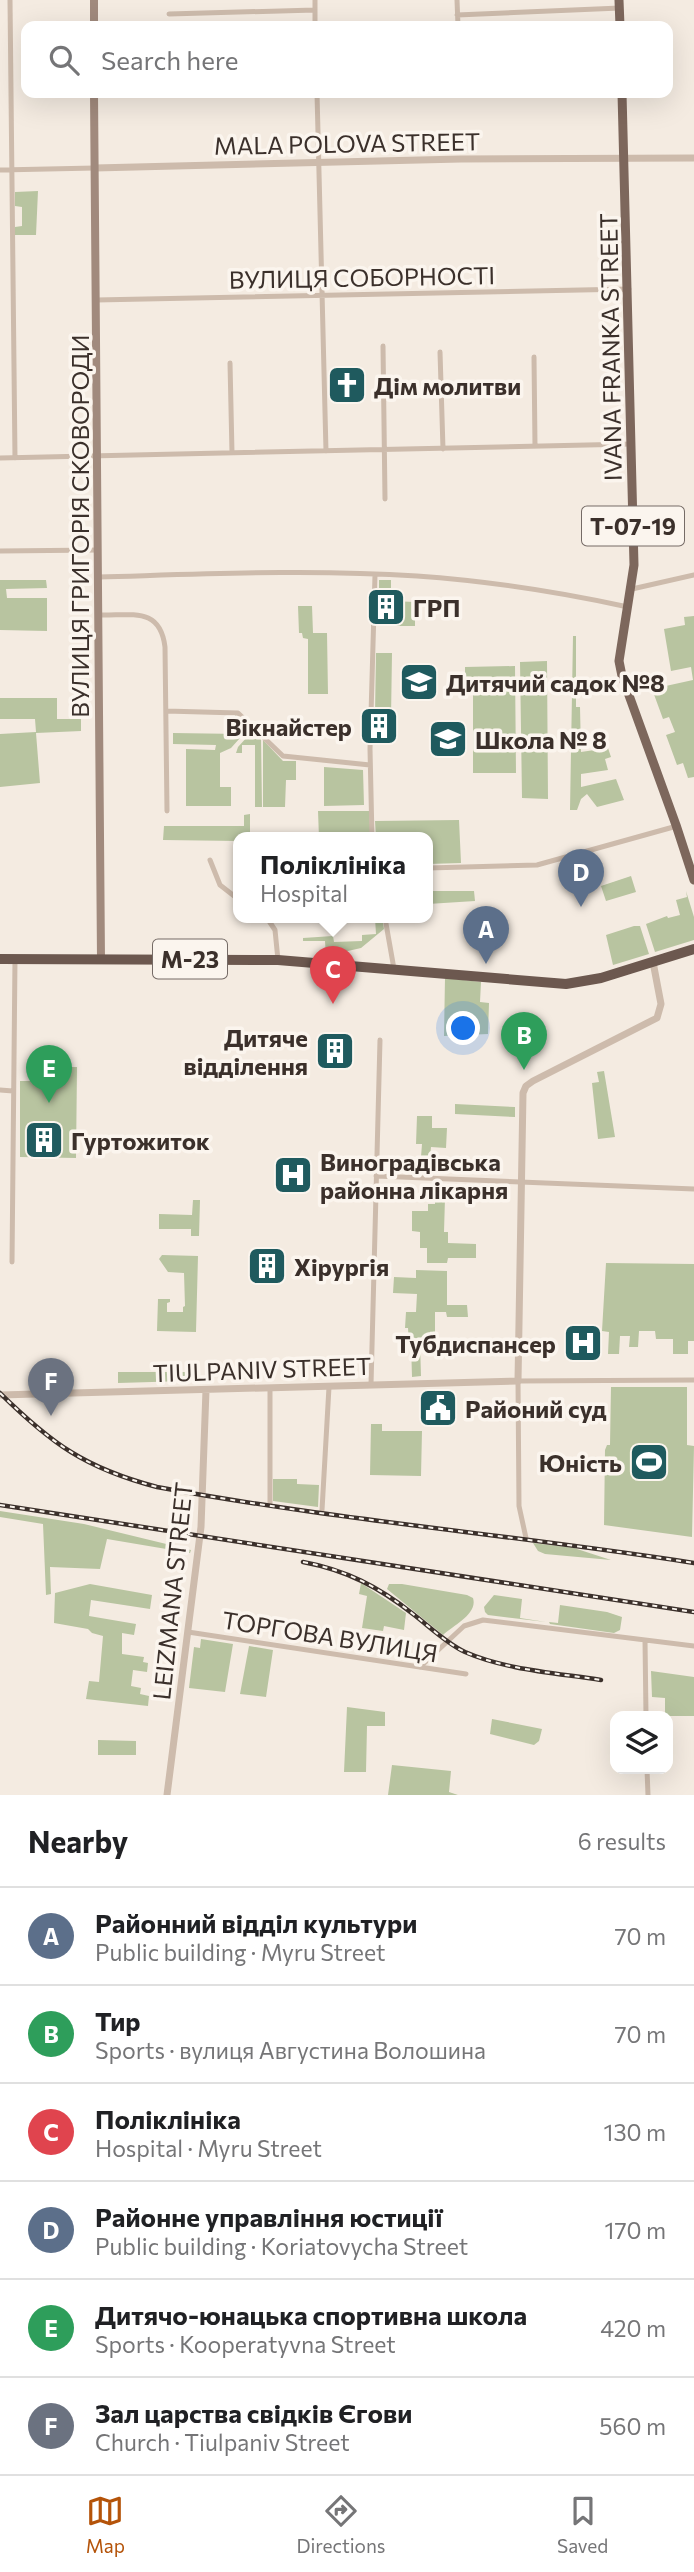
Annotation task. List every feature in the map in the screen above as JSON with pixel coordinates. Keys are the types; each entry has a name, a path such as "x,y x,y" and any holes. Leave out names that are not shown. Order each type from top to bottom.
{"highway":[{"name":"М-23","path":"0,959 278,960 572,984 601,978 694,949"}],"main road":[{"path":"94,0 94,21"},
{"name":"ВУЛИЦЯ ГРИГОРІЯ СКОВОРОДИ","path":"94,98 102,959"},
{"name":"IVANA FRANKA STREET","path":"622,98 634,565 632,589 620,643 620,669 677,825 694,880"}],"street":[{"path":"10,0 15,458"},
{"path":"315,0 315,21"},
{"path":"457,0 458,21"},
{"path":"457,15 619,4"},
{"path":"169,14 315,10"},
{"path":"317,98 326,451"},
{"name":"MALA POLOVA STREET","path":"0,170 694,158"},
{"name":"ВУЛИЦЯ СОБОРНОСТІ","path":"96,300 629,289"},
{"path":"383,346 385,499"},
{"path":"440,352 443,449"},
{"path":"534,357 535,446"},
{"path":"230,363 232,453"},
{"path":"0,458 632,444"},
{"path":"0,551 98,550"},
{"path":"99,578 284,573 431,577 562,594 628,607"},
{"path":"372,832 370,765 375,575"},
{"path":"632,589 694,575"},
{"path":"99,615 147,616 160,626 165,647 167,811"},
{"path":"166,712 238,713 285,756 370,765"},
{"path":"433,868 537,865 677,825"},
{"path":"211,860 220,885 233,895"},
{"path":"270,923 275,930 278,960"},
{"path":"386,923 394,969"},
{"path":"12,1262 15,959"},
{"path":"527,1538 519,1506 518,1381 524,1089 533,1081 657,1018 661,1004 653,962"},
{"path":"371,1385 380,1040"},
{"path":"0,1090 13,1091"},
{"path":"376,1176 694,1189"},
{"name":"TIULPANIV STREET","path":"0,1395 518,1381 694,1380"},
{"path":"322,1510 329,1387"},
{"path":"270,1388 270,1503"},
{"name":"LEIZMANA STREET","path":"167,1795 202,1512 206,1390"},
{"path":"420,1667 464,1626 476,1621 494,1620 694,1646"},
{"name":"ТОРГОВА ВУЛИЦЯ","path":"188,1632 466,1674"},
{"path":"645,1640 646,1711"},
{"path":"647,1774 648,1795"}],"green space":[{"path":"38,191 36,235 15,235 15,227 22,226 22,207 15,206 15,192"},
{"path":"0,580 46,580 47,588 6,589 7,598 47,598 47,631 0,630"},
{"path":"379,580 391,580 391,601 415,602 415,626 390,626 391,602 379,601"},
{"path":"298,606 312,606 313,633 327,633 328,694 308,694 308,639 299,633"},
{"path":"694,616 694,777 688,778 683,763 677,765 666,735 675,732 669,717 663,719 652,689 693,680 691,667 671,671 664,629 685,625 684,617"},
{"path":"573,636 576,636 576,707 580,707 581,752 608,748 611,757 605,759 608,770 581,774 581,787 616,779 624,800 597,807 587,794 581,799 577,810 570,810"},
{"path":"376,653 392,653 391,718 382,718 382,714 375,714"},
{"path":"547,661 548,799 522,798 520,662"},
{"path":"515,666 516,773 473,773 473,689 465,688 465,667"},
{"path":"0,698 57,698 57,719 81,719 81,731 36,733 40,783 0,787 0,734 36,732 35,719 0,719"},
{"path":"235,715 249,728 231,748 220,753 220,787 231,787 231,806 186,806 186,749 215,750 216,745 173,744 173,733 241,734 241,722 235,722"},
{"path":"248,736 261,738 262,807 255,807 255,745 242,745 242,753 236,753"},
{"path":"263,740 283,761 296,761 296,780 286,780 285,807 263,807"},
{"path":"324,767 363,770 364,805 324,806"},
{"path":"318,811 369,811 371,832 319,832"},
{"path":"250,814 250,832 233,832 233,841 163,840 164,826 244,826 244,815"},
{"path":"459,820 461,863 433,864 433,832 376,832 375,821"},
{"path":"631,876 636,892 606,901 601,886"},
{"path":"433,891 474,891 475,901 433,904"},
{"path":"686,891 694,917 694,940 655,952 646,924 667,916 680,915 676,900 687,897"},
{"path":"375,923 383,923 384,929 361,948 326,956 325,941 303,941 303,938 333,936 334,942 362,941 362,935 376,934"},
{"path":"640,926 649,954 613,965 606,935"},
{"path":"445,978 481,982 480,1002 489,1003 488,1034 444,1036"},
{"path":"37,1067 77,1067 76,1158 20,1157 20,1081 37,1081"},
{"path":"604,1071 615,1137 598,1139 592,1083 599,1082 597,1072"},
{"path":"455,1104 515,1107 515,1117 455,1114"},
{"path":"417,1116 432,1116 432,1128 447,1128 446,1148 431,1147 430,1157 421,1157 422,1144 416,1144"},
{"path":"435,1197 445,1198 444,1232 448,1232 448,1243 476,1244 476,1258 448,1258 447,1263 427,1263 427,1248 420,1248 420,1232 412,1231 412,1211 428,1211 428,1204 435,1204"},
{"path":"193,1200 200,1200 199,1236 191,1236 191,1229 159,1229 159,1214 192,1215"},
{"path":"162,1255 198,1256 196,1332 157,1331 158,1299 170,1299 167,1312 183,1312 185,1306 184,1273 168,1272 159,1259"},
{"path":"606,1263 694,1264 694,1341 688,1341 688,1354 673,1354 673,1339 656,1339 655,1331 639,1331 638,1347 629,1347 630,1336 620,1336 619,1354 608,1354 609,1332 602,1331"},
{"path":"416,1270 447,1271 447,1305 467,1305 468,1317 447,1317 446,1312 435,1312 435,1343 420,1343 421,1376 412,1377 411,1343 408,1328 405,1328 406,1312 416,1312 417,1294 393,1293 394,1277 416,1278"},
{"path":"118,1372 187,1372 186,1381 118,1383"},
{"name":"Юність","path":"611,1387 687,1387 687,1445 694,1446 692,1537 604,1525 605,1450 607,1445 610,1445"},
{"path":"371,1424 382,1424 382,1431 422,1431 421,1476 370,1475"},
{"path":"273,1479 297,1479 297,1484 319,1485 318,1507 273,1501"},
{"path":"0,1511 84,1524 191,1550 190,1553 107,1539 100,1569 50,1567 51,1594 46,1595 43,1524 0,1517"},
{"path":"533,1543 574,1548 611,1560 545,1554 538,1551"},
{"path":"361,1583 406,1613 404,1630 384,1626 383,1631 362,1628 367,1596 359,1594"},
{"path":"90,1584 152,1595 150,1609 91,1600 89,1616 136,1624 134,1635 122,1633 122,1654 144,1657 143,1662 148,1663 147,1672 133,1670 131,1686 141,1688 140,1694 149,1696 148,1706 86,1699 89,1681 99,1682 103,1636 88,1629 54,1623 55,1593"},
{"path":"389,1584 467,1595 473,1598 474,1604 464,1619 443,1635 387,1589"},
{"path":"494,1595 522,1599 520,1618 546,1622 488,1615 484,1607"},
{"path":"560,1605 622,1617 620,1630 614,1633 550,1624 549,1622 558,1623"},
{"path":"201,1639 233,1644 225,1692 189,1688 194,1647 200,1648"},
{"path":"249,1646 273,1650 266,1697 240,1694"},
{"path":"651,1671 694,1677 694,1716 673,1716 673,1711 665,1711 665,1698 652,1697"},
{"path":"347,1707 385,1712 385,1726 367,1726 366,1772 344,1772"},
{"path":"492,1719 542,1729 539,1741 534,1745 490,1734"},
{"path":"98,1740 136,1741 136,1755 98,1755"},
{"path":"392,1765 451,1771 449,1792 458,1795 388,1795"}],"railway":[{"path":"0,1393 36,1427 71,1452 109,1471 157,1487 291,1509 694,1563"},
{"path":"0,1505 694,1612"},
{"path":"303,1562 348,1575 375,1588 465,1652 514,1667 601,1680"}],"place":[{"name":"Дім молитви","path":"347,385"},
{"name":"ГРП","path":"386,607"},
{"name":"Дитячий садок №8","path":"419,682"},
{"name":"Вікнайстер","path":"379,726"},
{"name":"Школа № 8","path":"448,739"},
{"name":"Районне управління юстиції","path":"581,907"},
{"name":"Районний відділ культури","path":"486,964"},
{"name":"Поліклініка","path":"333,1004"},
{"name":"Дитяче відділення","path":"335,1051"},
{"name":"Тир","path":"524,1070"},
{"name":"Дитячо-юнацька спортивна школа","path":"49,1103"},
{"name":"Гуртожиток","path":"44,1140"},
{"name":"Виноградівська районна лікарня","path":"293,1175"},
{"name":"Хірургія","path":"267,1266"},
{"name":"Тубдиспансер","path":"583,1343"},
{"name":"Районий суд","path":"438,1408"},
{"name":"Зал царства свідків Єгови","path":"51,1416"},
{"name":"Юність","path":"649,1462"}]}
